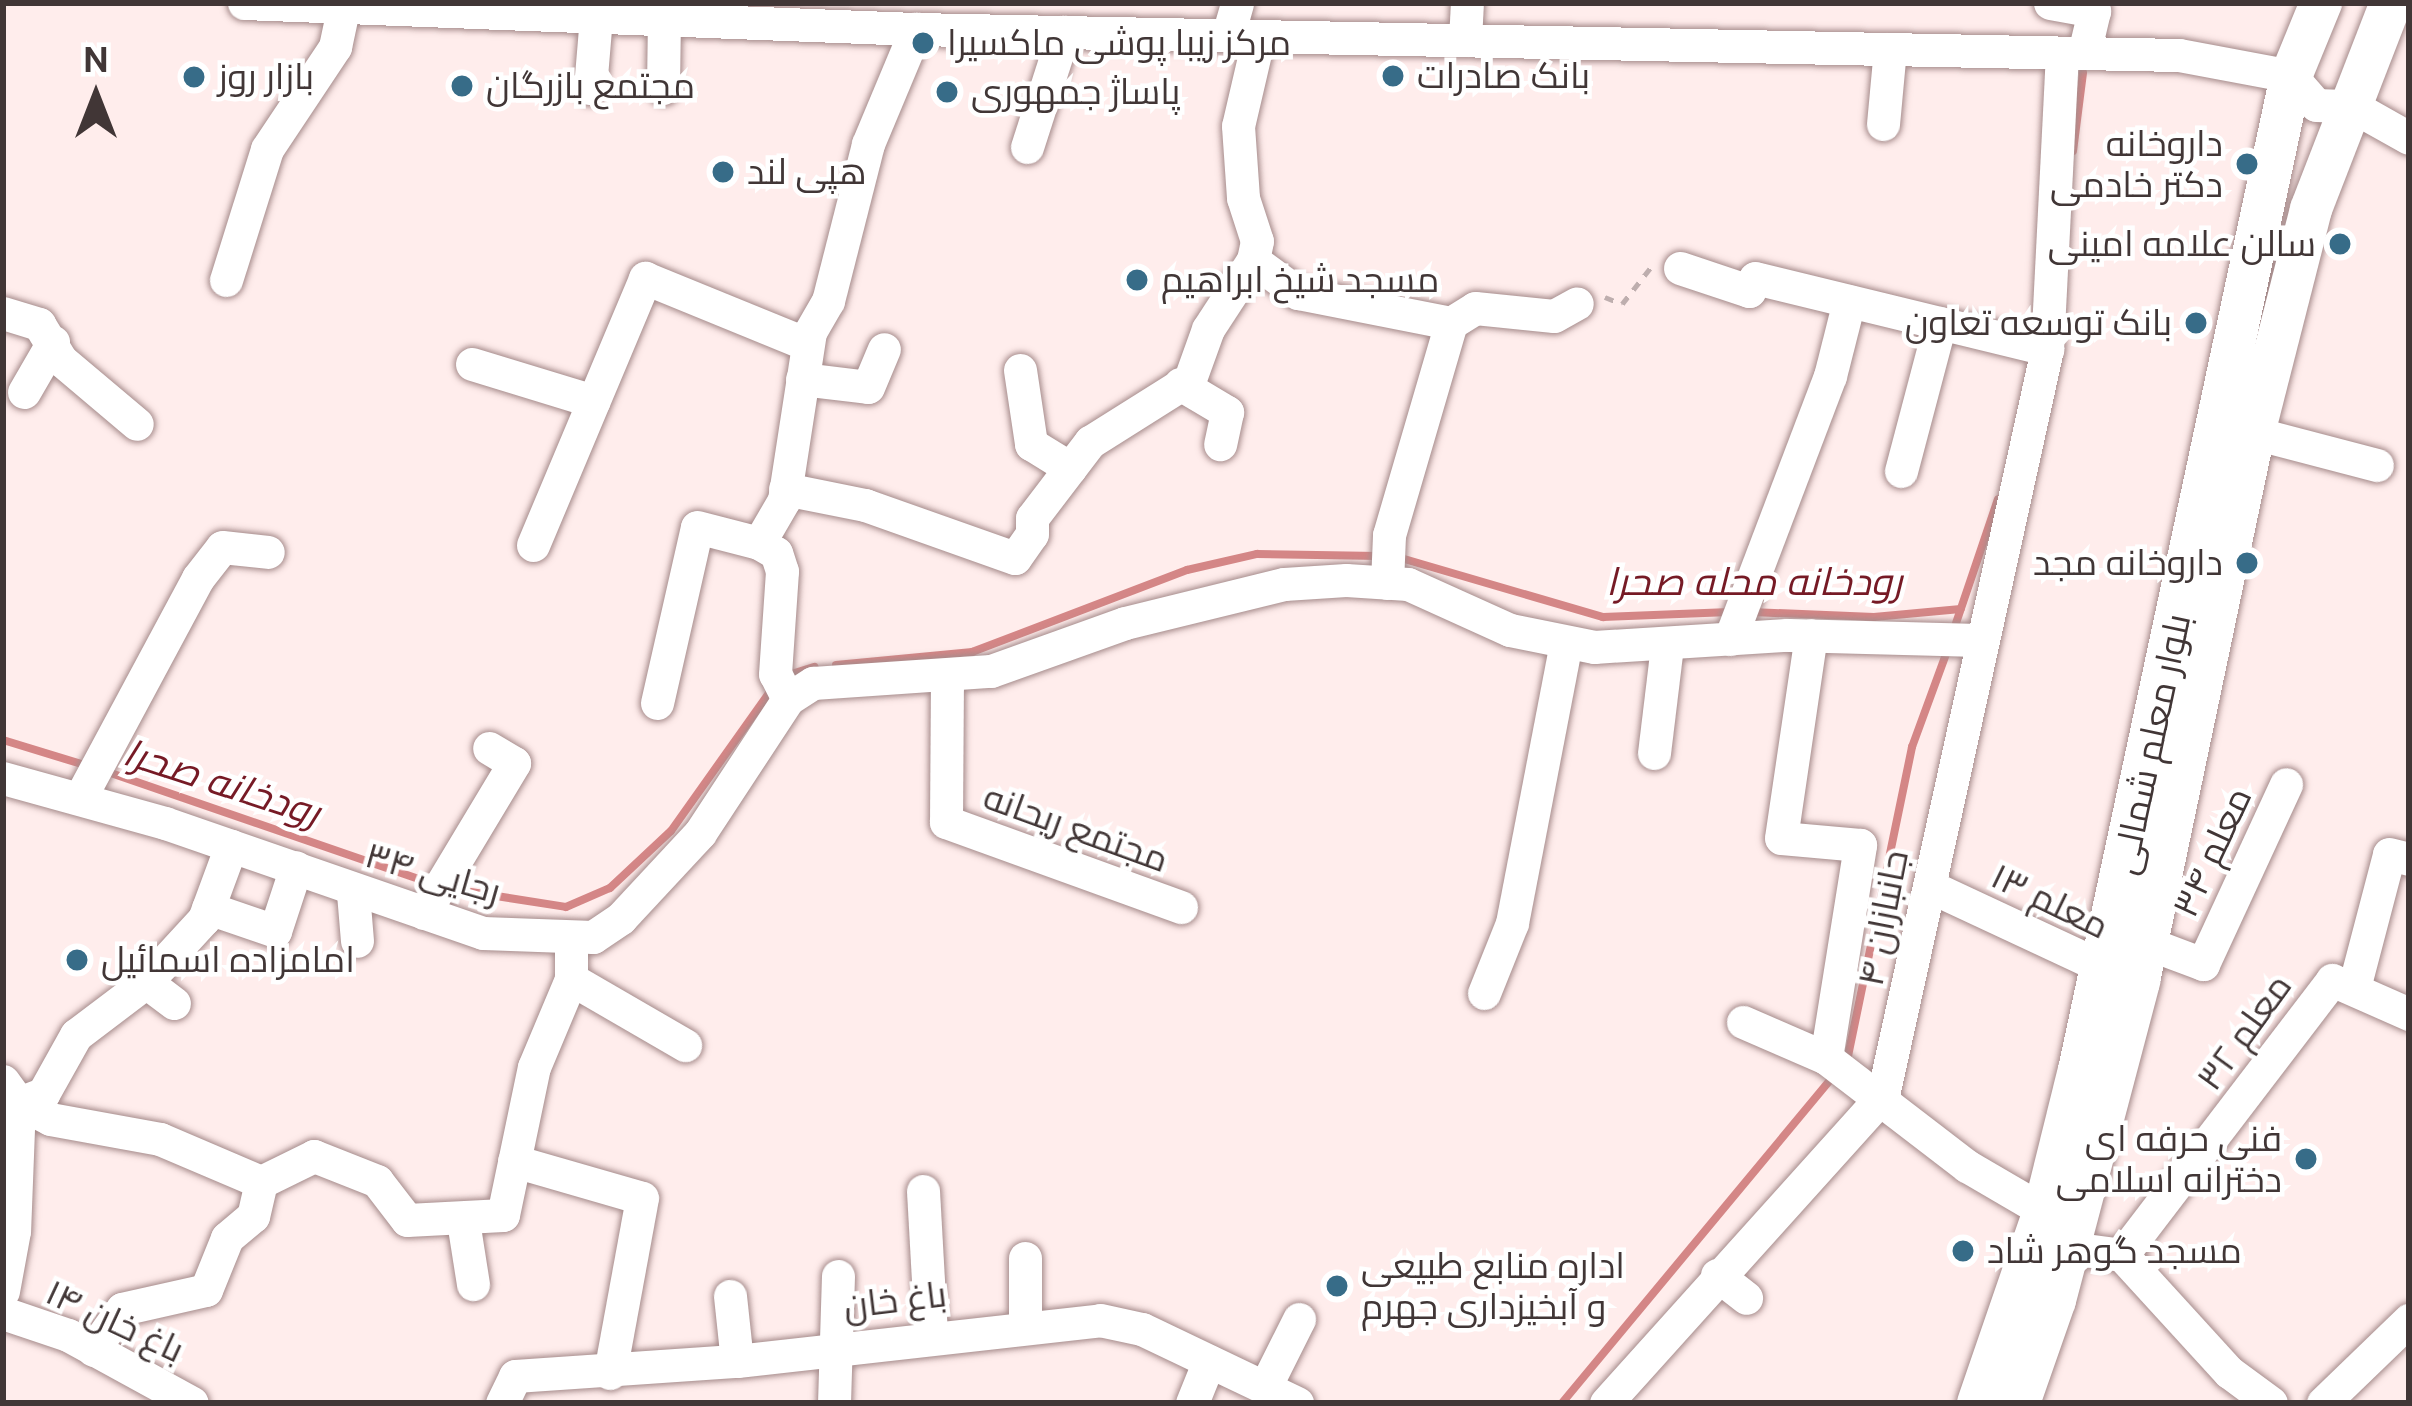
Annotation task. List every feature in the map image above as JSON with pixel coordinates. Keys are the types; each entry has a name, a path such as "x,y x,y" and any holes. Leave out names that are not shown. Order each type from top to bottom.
{"main road":[{"name":"بلوار معلم شمالی","path":"2019,1403 2070,1248 2291,76 2321,3"},
{"name":"بلوار معلم شمالی","path":"1978,1403 2124,958 2311,209 2391,3"}],"street":[{"path":"244,3 916,28 1064,32 1241,25 1465,40 2179,56 2291,76 2316,105 2352,106 2409,138"},
{"path":"1465,40 1467,3"},
{"name":"جانبازان ۴","path":"1883,1095 2047,350 2073,53 2094,11 2050,3"},
{"path":"226,280 267,149 360,7"},
{"path":"590,88 596,16"},
{"path":"663,88 664,17"},
{"path":"785,489 865,505 1015,558 1032,534 1032,518 1090,442 1190,379 1208,328 1253,260 1257,242 1243,198 1238,126 1241,25"},
{"path":"759,543 785,489 807,344 828,301 868,144 916,28"},
{"path":"1027,147 1064,32"},
{"path":"1883,124 1890,50"},
{"path":"1253,260 1298,293 1451,323"},
{"path":"1680,268 1749,291 1755,278 2047,350"},
{"path":"533,545 645,278 807,344"},
{"path":"1730,638 1745,586 1830,376 1849,301"},
{"path":"1388,582 1389,535 1451,323 1474,308 1554,316 1576,303"},
{"path":"3,313 39,324 61,360 137,424"},
{"path":"1901,471 1940,323"},
{"path":"24,392 53,341"},
{"path":"802,379 868,387 884,349"},
{"path":"472,364 593,401"},
{"path":"1021,370 1031,444 1070,468"},
{"path":"1180,385 1227,412 1220,444"},
{"path":"2254,434 2378,464"},
{"path":"11,1092 50,1119 160,1139 261,1182 314,1156 377,1181 397,1216 463,1221 503,1215 534,1067 571,979 571,937 592,937 648,892 700,833 780,686 782,571 776,553 759,543 697,527 657,704"},
{"path":"84,786 222,547 268,552"},
{"path":"780,686 946,678 1284,584 1408,584 1510,630 1566,641 1667,645 1811,635 1981,640"},
{"path":"1811,635 1781,838 1860,845 1836,1064"},
{"path":"1484,993 1512,923 1566,641"},
{"path":"1654,753 1667,645"},
{"name":"مجتمع ریحانه","path":"946,678 946,822 1181,907"},
{"path":"424,913 514,763 489,748"},
{"name":"رجایی ۳۴","path":"3,778 84,786 352,892 483,933 571,937"},
{"name":"معلم ۳۴","path":"2124,958 2203,964 2286,784"},
{"path":"11,1092 43,1094 76,1035 160,992 208,908 231,846"},
{"path":"2409,859 2389,854 2354,984 2409,1014"},
{"path":"208,908 274,931 296,867"},
{"name":"معلم ۱۳","path":"1929,886 2124,958"},
{"path":"352,892 357,941"},
{"path":"571,979 685,1045"},
{"name":"معلم ۳۲","path":"2122,1255 2280,1053 2304,1009 2332,980 2354,984"},
{"path":"1743,1022 1836,1064 1883,1095 1966,1166 2044,1211"},
{"path":"3,1291 11,1092"},
{"path":"1606,1403 1883,1095"},
{"path":"514,1161 642,1198 610,1373"},
{"path":"93,1350 122,1309 206,1289 226,1238 253,1216 261,1182"},
{"path":"922,1191 931,1334"},
{"path":"463,1221 473,1284"},
{"path":"2070,1248 2122,1255 2229,1372 2271,1403"},
{"path":"1025,1258 1025,1324"},
{"path":"1717,1275 1746,1298"},
{"path":"835,1403 838,1276"},
{"path":"730,1296 737,1361"},
{"name":"باغ خان ۱۴","path":"3,1313 93,1350 192,1403"},
{"path":"1265,1387 1299,1319"},
{"name":"باغ خان","path":"502,1403 515,1376 737,1361 931,1334 1100,1320 1142,1329 1297,1403"},
{"path":"2323,1403 2409,1320"},
{"path":"1192,1403 1209,1361"}],"path":[{"path":"1576,303 1604,297 1622,304 1648,262 1680,268"}],"waterway":[{"path":"2073,151 2083,73"},
{"path":"1953,632 1998,499"},
{"name":"رودخانه محله صحرا","path":"836,665 972,652 1187,570 1257,554 1379,556"},
{"name":"رودخانه محله صحرا","path":"1394,556 1603,617 1730,612"},
{"path":"1751,612 1874,617 1961,609"},
{"path":"1847,1061 1912,747 1949,646"},
{"name":"رودخانه محله صحرا","path":"785,676 815,667"},
{"name":"رودخانه محله صحرا","path":"458,890 566,907 610,888 671,831 774,686"},
{"name":"رودخانه صحرا","path":"3,740 88,766"},
{"name":"رودخانه صحرا","path":"102,770 422,880"},
{"path":"1562,1403 1833,1077"}],"place":[{"name":"مرکز زیبا پوشی ماکسیرا","path":"923,43"},
{"name":"بانک صادرات","path":"1393,76"},
{"name":"بازار روز","path":"194,77"},
{"name":"مجتمع بازرگان","path":"462,86"},
{"name":"پاساژ جمهوری","path":"947,92"},
{"name":"داروخانه دکتر خادمی","path":"2247,164"},
{"name":"هپی لند","path":"723,172"},
{"name":"سالن علامه امینی","path":"2340,244"},
{"name":"مسجد شیخ ابراهیم","path":"1137,280"},
{"name":"بانک توسعه تعاون","path":"2196,323"},
{"name":"داروخانه مجد","path":"2247,563"},
{"name":"امامزاده اسمائیل","path":"77,960"},
{"name":"فنی حرفه ای دخترانه اسلامی","path":"2306,1159"},
{"name":"مسجد گوهر شاد","path":"1963,1251"},
{"name":"اداره منابع طبیعی و آبخیزداری جهرم","path":"1337,1286"}]}
